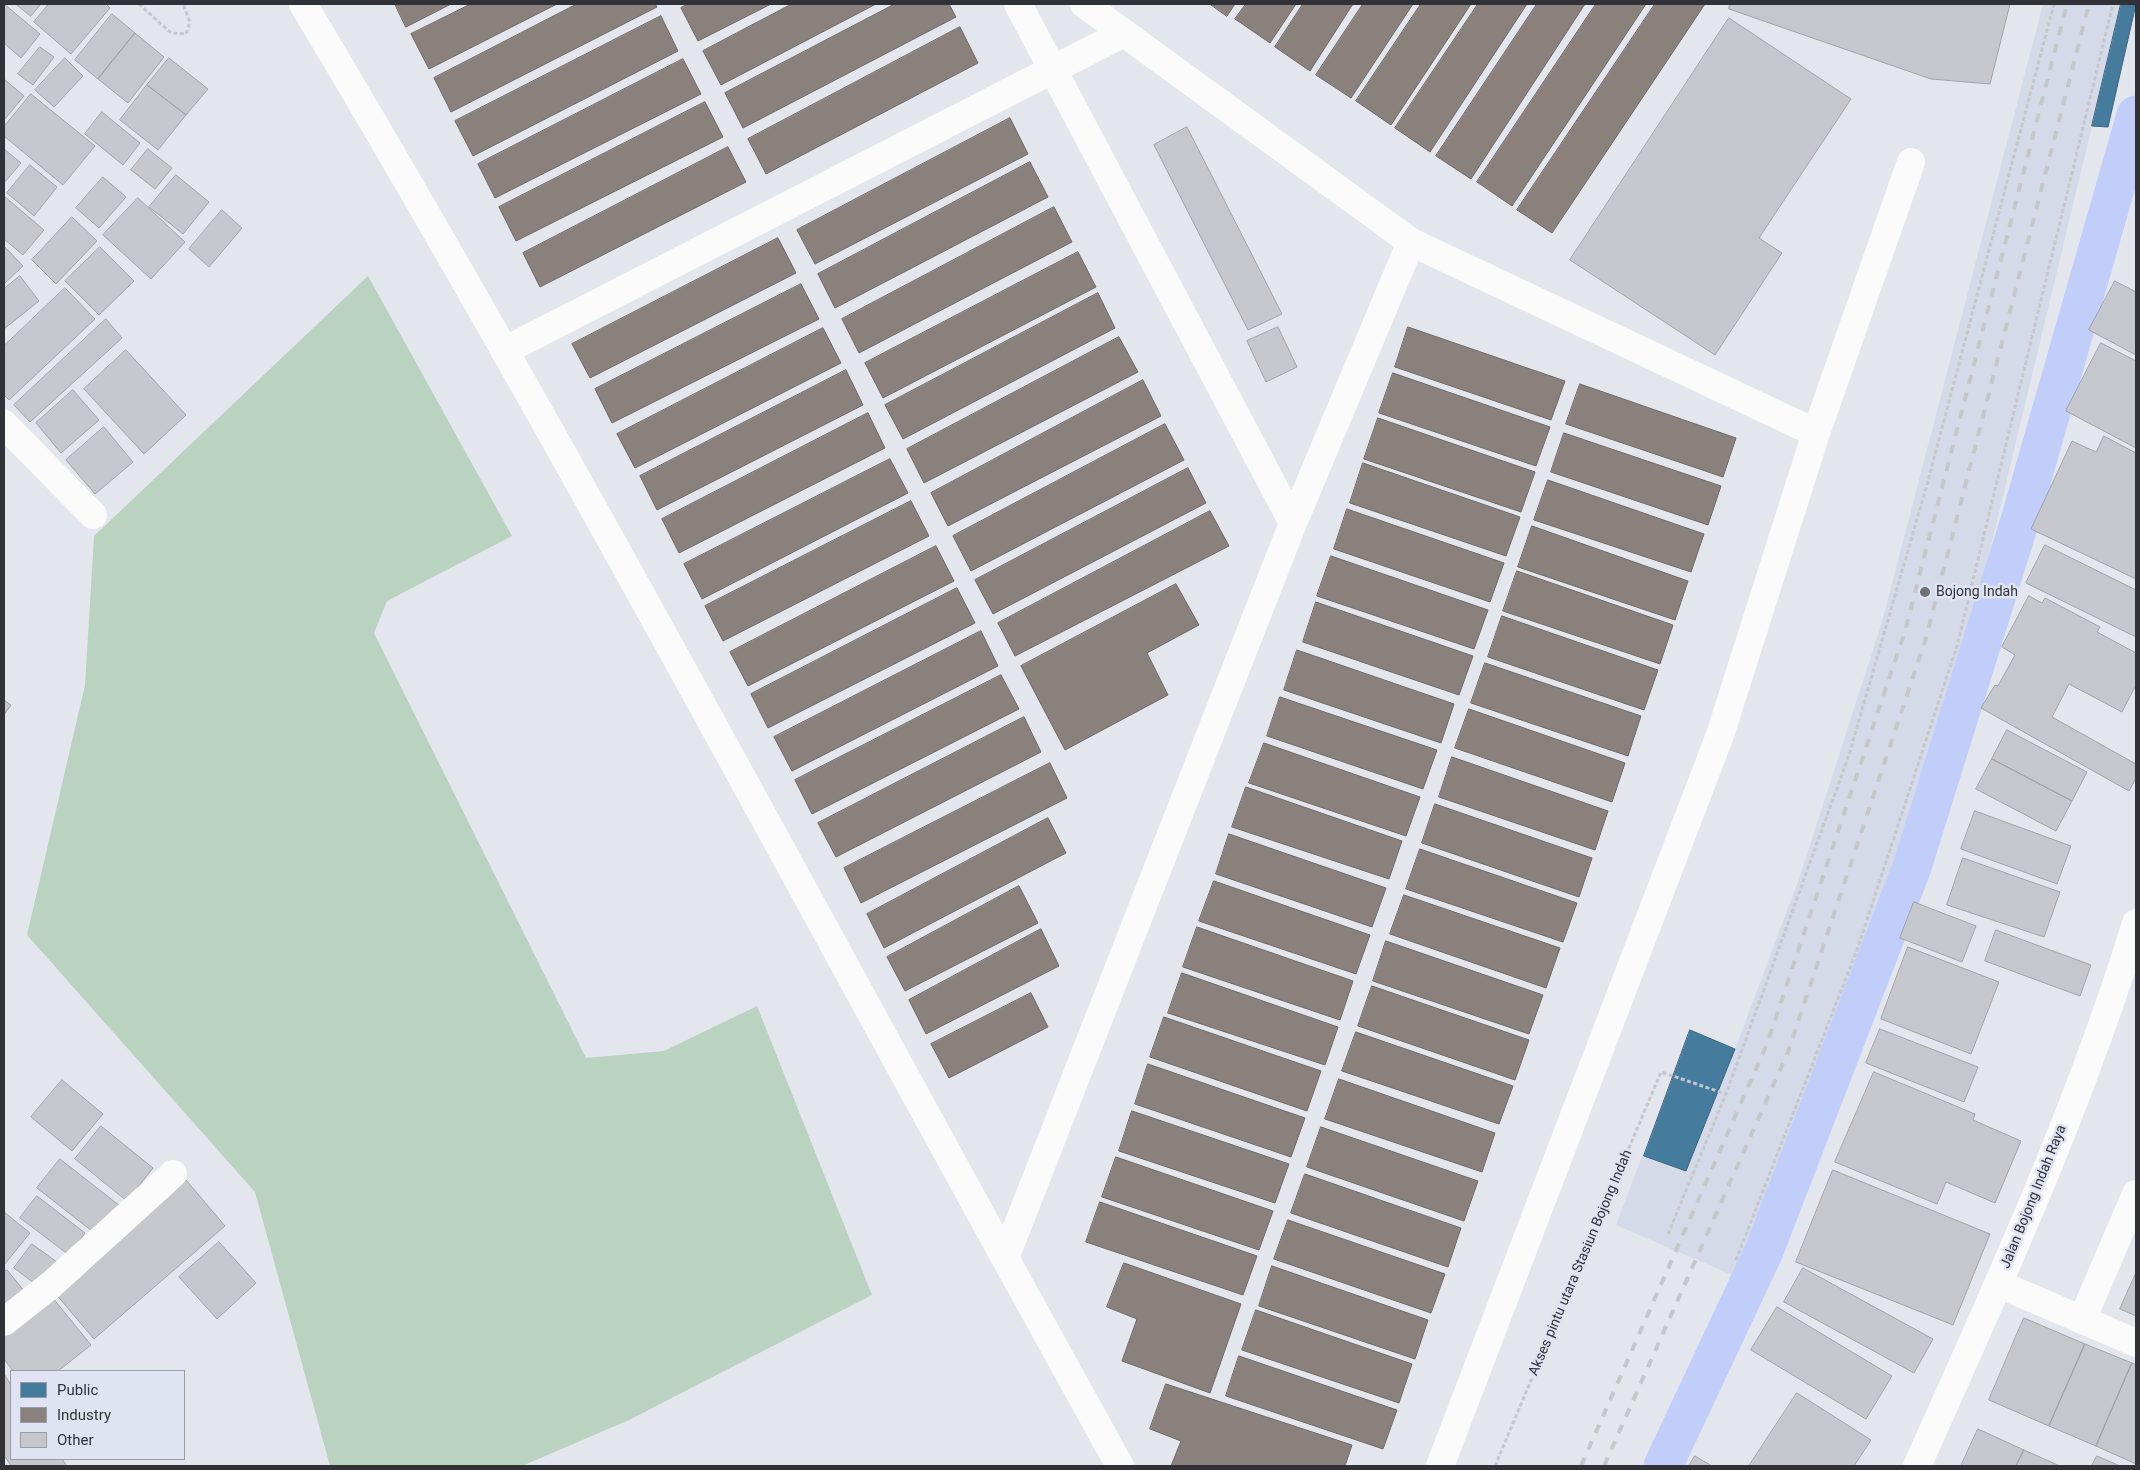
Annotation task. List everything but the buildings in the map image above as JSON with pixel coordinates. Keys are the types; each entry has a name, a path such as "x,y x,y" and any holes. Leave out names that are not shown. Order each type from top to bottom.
{"street":[{"path":"303,4 408,180 506,350 1120,1466"},
{"path":"1018,4 1293,523"},
{"path":"1084,4 1411,242 1816,432"},
{"path":"506,350 1124,33"},
{"path":"1440,1466 1720,735 1816,432 1911,162"},
{"path":"1005,1258 1293,523 1411,242"},
{"path":"4,424 93,515"},
{"name":"Jalan Bojong Indah Raya","path":"1917,1466 1999,1284 2110,1004 2136,923"},
{"path":"4,1322 52,1284 173,1174"},
{"path":"2082,1320 2136,1194"},
{"path":"1999,1284 2136,1343"}],"path":[{"path":"139,4 171,33 186,34 190,22 184,4"},
{"path":"1668,1234 1726,1094 1849,755 1928,481 2054,4"},
{"path":"1736,1260 1857,950 1957,646 2113,4"},
{"name":"Akses pintu utara Stasiun Bojong Indah","path":"1495,1466 1661,1072 1726,1094"}],"shaded area":[{"path":"2043,4 2136,4 2108,127 2092,126 1963,662 1832,1050 1739,1278 1616,1225 1690,1030 1735,1049 1799,879 1882,622"}],"green space":[{"path":"368,276 512,536 387,601 374,633 586,1058 664,1051 757,1006 872,1295 629,1420 522,1466 330,1466 255,1192 27,935 85,685 94,536"}],"waterway":[{"path":"1663,1466 1764,1251 1912,867 2021,517 2136,115"}],"railway":[{"path":"1581,1466 1767,1044 1905,631 2067,4"},
{"path":"1604,1466 1788,1052 1926,638 2089,4"}],"place":[{"name":"Bojong Indah","path":"1925,592"}]}
